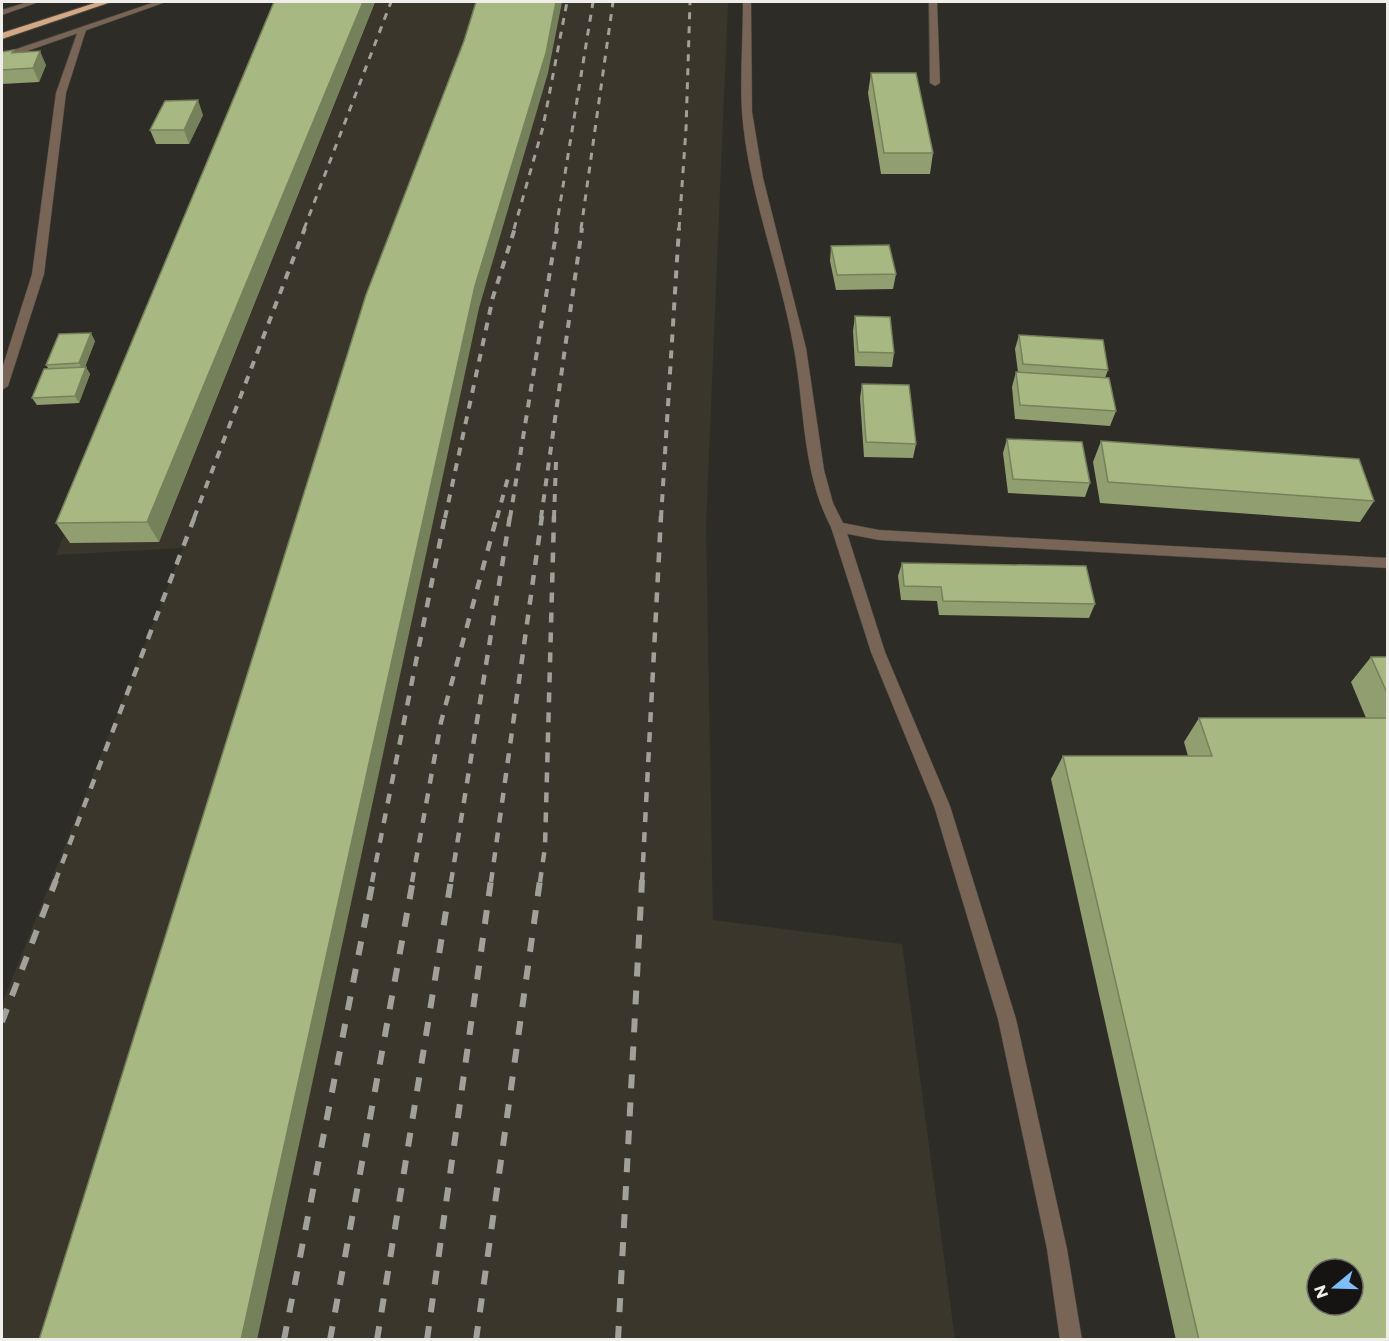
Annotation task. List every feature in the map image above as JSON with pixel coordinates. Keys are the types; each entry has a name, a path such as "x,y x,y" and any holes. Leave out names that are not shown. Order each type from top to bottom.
{"highway":[{"path":"2,36 106,2"}],"street":[{"path":"2,13 35,2"},
{"path":"2,57 162,2"},
{"path":"747,2 747,112 758,178 800,348 817,470 826,503 838,527 878,652 942,806 1007,1019 1057,1249 1071,1340"},
{"path":"933,2 935,84"},
{"path":"2,386 38,274 61,93 82,30"},
{"path":"838,527 879,535 1388,563"}],"shaded area":[{"path":"276,2 728,2 706,526 713,920 902,944 955,1339 2,1339 2,1004 183,548 56,555"}],"building":[{"path":"274,2 363,2 147,522 56,523"},
{"path":"476,2 556,2 546,53 475,286 241,1340 39,1340 366,295 464,41"},
{"path":"14,50 12,53 40,51 33,68 2,70 2,52"},
{"path":"871,73 916,73 933,153 884,153"},
{"path":"198,100 184,130 150,130 165,101"},
{"path":"889,245 896,274 837,275 831,246"},
{"path":"855,316 890,317 894,353 858,352"},
{"path":"91,333 79,363 46,365 59,334"},
{"path":"1019,335 1103,340 1108,370 1023,364"},
{"path":"86,367 75,396 32,398 44,369"},
{"path":"1016,372 1109,378 1116,411 1020,405"},
{"path":"862,384 909,385 916,444 866,442"},
{"path":"1007,439 1082,442 1090,483 1013,479"},
{"path":"1101,441 1359,459 1374,501 1108,482"},
{"path":"902,563 1086,566 1095,604 943,601 941,587 904,586"},
{"path":"1371,657 1388,657 1388,695"},
{"path":"1199,718 1388,718 1388,1340 1199,1340 1063,756 1212,756"}],"railway":[{"path":"304,229 391,2"},
{"path":"514,229 543,127 567,2"},
{"path":"556,229 593,2"},
{"path":"581,229 613,2"},
{"path":"679,229 686,129 690,2"},
{"path":"194,518 305,228"},
{"path":"445,518 493,297 515,228"},
{"path":"510,518 557,228"},
{"path":"541,518 582,228"},
{"path":"661,518 679,228"},
{"path":"554,518 556,462"},
{"path":"497,518 509,474"},
{"path":"55,882 195,516"},
{"path":"372,882 445,516"},
{"path":"412,882 441,722 497,516"},
{"path":"451,882 510,516"},
{"path":"491,882 542,516"},
{"path":"540,882 545,847 554,516"},
{"path":"642,882 661,516"},
{"path":"2,1022 56,880"},
{"path":"284,1340 373,880"},
{"path":"330,1340 413,880"},
{"path":"377,1340 451,880"},
{"path":"427,1340 491,880"},
{"path":"476,1340 540,880"},
{"path":"618,1340 642,880"}]}
